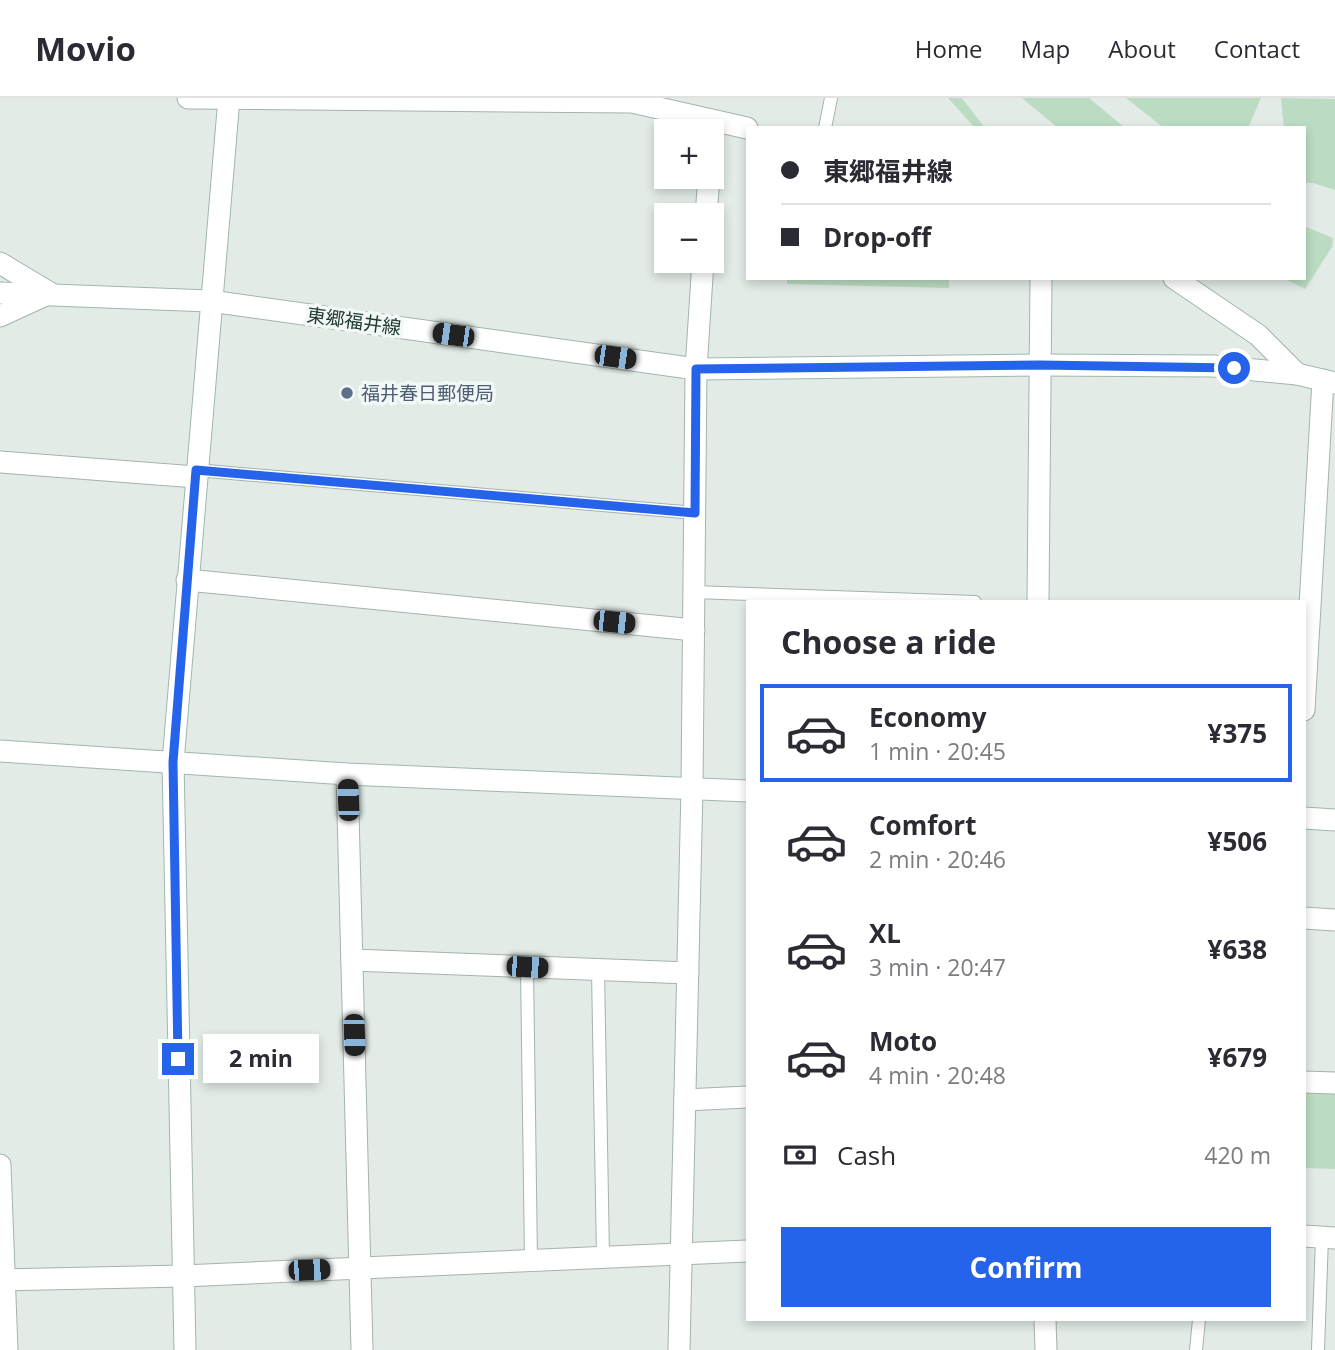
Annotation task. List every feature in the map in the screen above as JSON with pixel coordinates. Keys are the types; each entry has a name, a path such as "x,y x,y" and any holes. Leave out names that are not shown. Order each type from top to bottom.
{"street":[{"path":"188,98 632,100 689,119"},
{"path":"185,1350 173,762 229,99"},
{"path":"724,127 746,128"},
{"path":"0,263 50,293"},
{"path":"679,1350 692,788 696,369 702,273"},
{"path":"1038,600 1041,280"},
{"path":"1177,280 1258,335 1297,374"},
{"name":"東郷福井線","path":"0,293 210,301 696,369 1213,366 1297,374 1329,381"},
{"path":"0,316 50,293"},
{"path":"1306,684 1329,381"},
{"path":"0,462 196,473"},
{"path":"187,580 694,629"},
{"path":"0,751 347,774 746,791"},
{"path":"347,774 362,1350"},
{"path":"1306,818 1335,820"},
{"path":"1306,918 1335,919"},
{"path":"352,960 688,973"},
{"path":"1306,1082 1335,1083"},
{"path":"685,1100 746,1097"},
{"path":"0,1165 2,1280 7,1350"},
{"path":"2,1280 183,1276 746,1251"},
{"path":"1045,1321 1046,1350"}],"lane":[{"path":"825,126 831,98"},
{"path":"196,473 695,513"},
{"path":"694,592 919,600"},
{"path":"527,967 531,1260"},
{"path":"598,970 603,1257"},
{"path":"1318,1350 1320,1237"},
{"path":"1196,1350 1199,1321"}],"green space":[{"path":"948,98 962,98 983,126 973,126"},
{"path":"1022,98 1089,98 1123,126 1056,126"},
{"path":"1126,98 1261,98 1249,126 1161,126"},
{"path":"1281,98 1335,99 1335,190 1306,183 1306,126 1284,126"},
{"path":"1306,227 1333,238 1332,247 1305,289 1287,280 1306,280"},
{"path":"787,280 949,280 949,288 787,284"},
{"path":"1306,1093 1335,1094 1335,1169 1306,1168"}],"place":[{"name":"福井春日郵便局","path":"347,393"}],"route":[{"path":"178,1059 173,762 196,470 695,513 696,369 1040,365 1234,368"}]}
